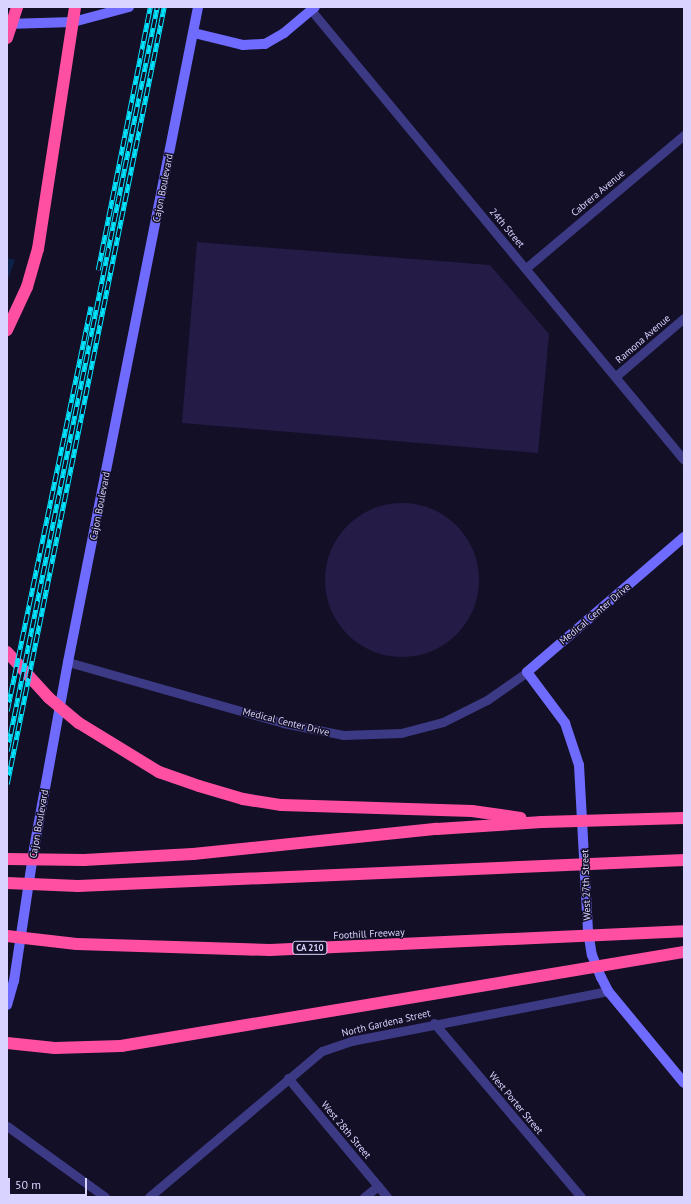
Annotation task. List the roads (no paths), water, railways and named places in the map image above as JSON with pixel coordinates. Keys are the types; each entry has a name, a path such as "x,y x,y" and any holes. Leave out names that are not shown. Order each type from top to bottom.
{"highway":[{"path":"7,38 17,7"},
{"path":"7,330 27,287 38,249 75,7"},
{"path":"7,652 48,698 79,723 127,754 159,772 243,799 282,805 472,810 542,822"},
{"path":"7,859 84,860 193,854 437,829 542,822 684,818"},
{"path":"7,883 78,886 684,860"},
{"name":"Foothill Freeway","path":"7,936 77,944 270,950 684,931"},
{"path":"7,941 77,944"},
{"path":"7,1043 85,1048 121,1046 684,952"}],"main road":[{"path":"7,24 52,24 73,22 129,7"},
{"name":"Cajon Boulevard","path":"7,1005 14,980 34,849 68,662 198,7"},
{"path":"194,33 243,45 265,44 284,33 313,9"},
{"name":"Medical Center Drive","path":"527,672 684,537"},
{"name":"West 27th Street","path":"527,672 565,723 579,765 588,931 592,955 608,991 684,1083"}],"street":[{"name":"24th Street","path":"313,9 684,460"},
{"name":"Cabrera Avenue","path":"526,268 684,135"},
{"name":"Ramona Avenue","path":"616,376 684,318"},
{"name":"Medical Center Drive","path":"68,662 283,723 343,735 401,732 443,722 487,700 527,672"},
{"name":"North Gardena Street","path":"149,1197 288,1078 322,1051 351,1041 434,1023 608,991"},
{"name":"West Porter Street","path":"434,1023 581,1197"},
{"name":"West 28th Street","path":"288,1078 387,1197"},
{"path":"7,1126 105,1197"},
{"path":"364,1197 378,1186"}],"water":[{"path":"7,258 15,260 7,282"}],"railway":[{"path":"98,270 150,7"},
{"path":"7,751 157,7"},
{"path":"7,784 164,7"},
{"path":"7,711 91,307"}]}
